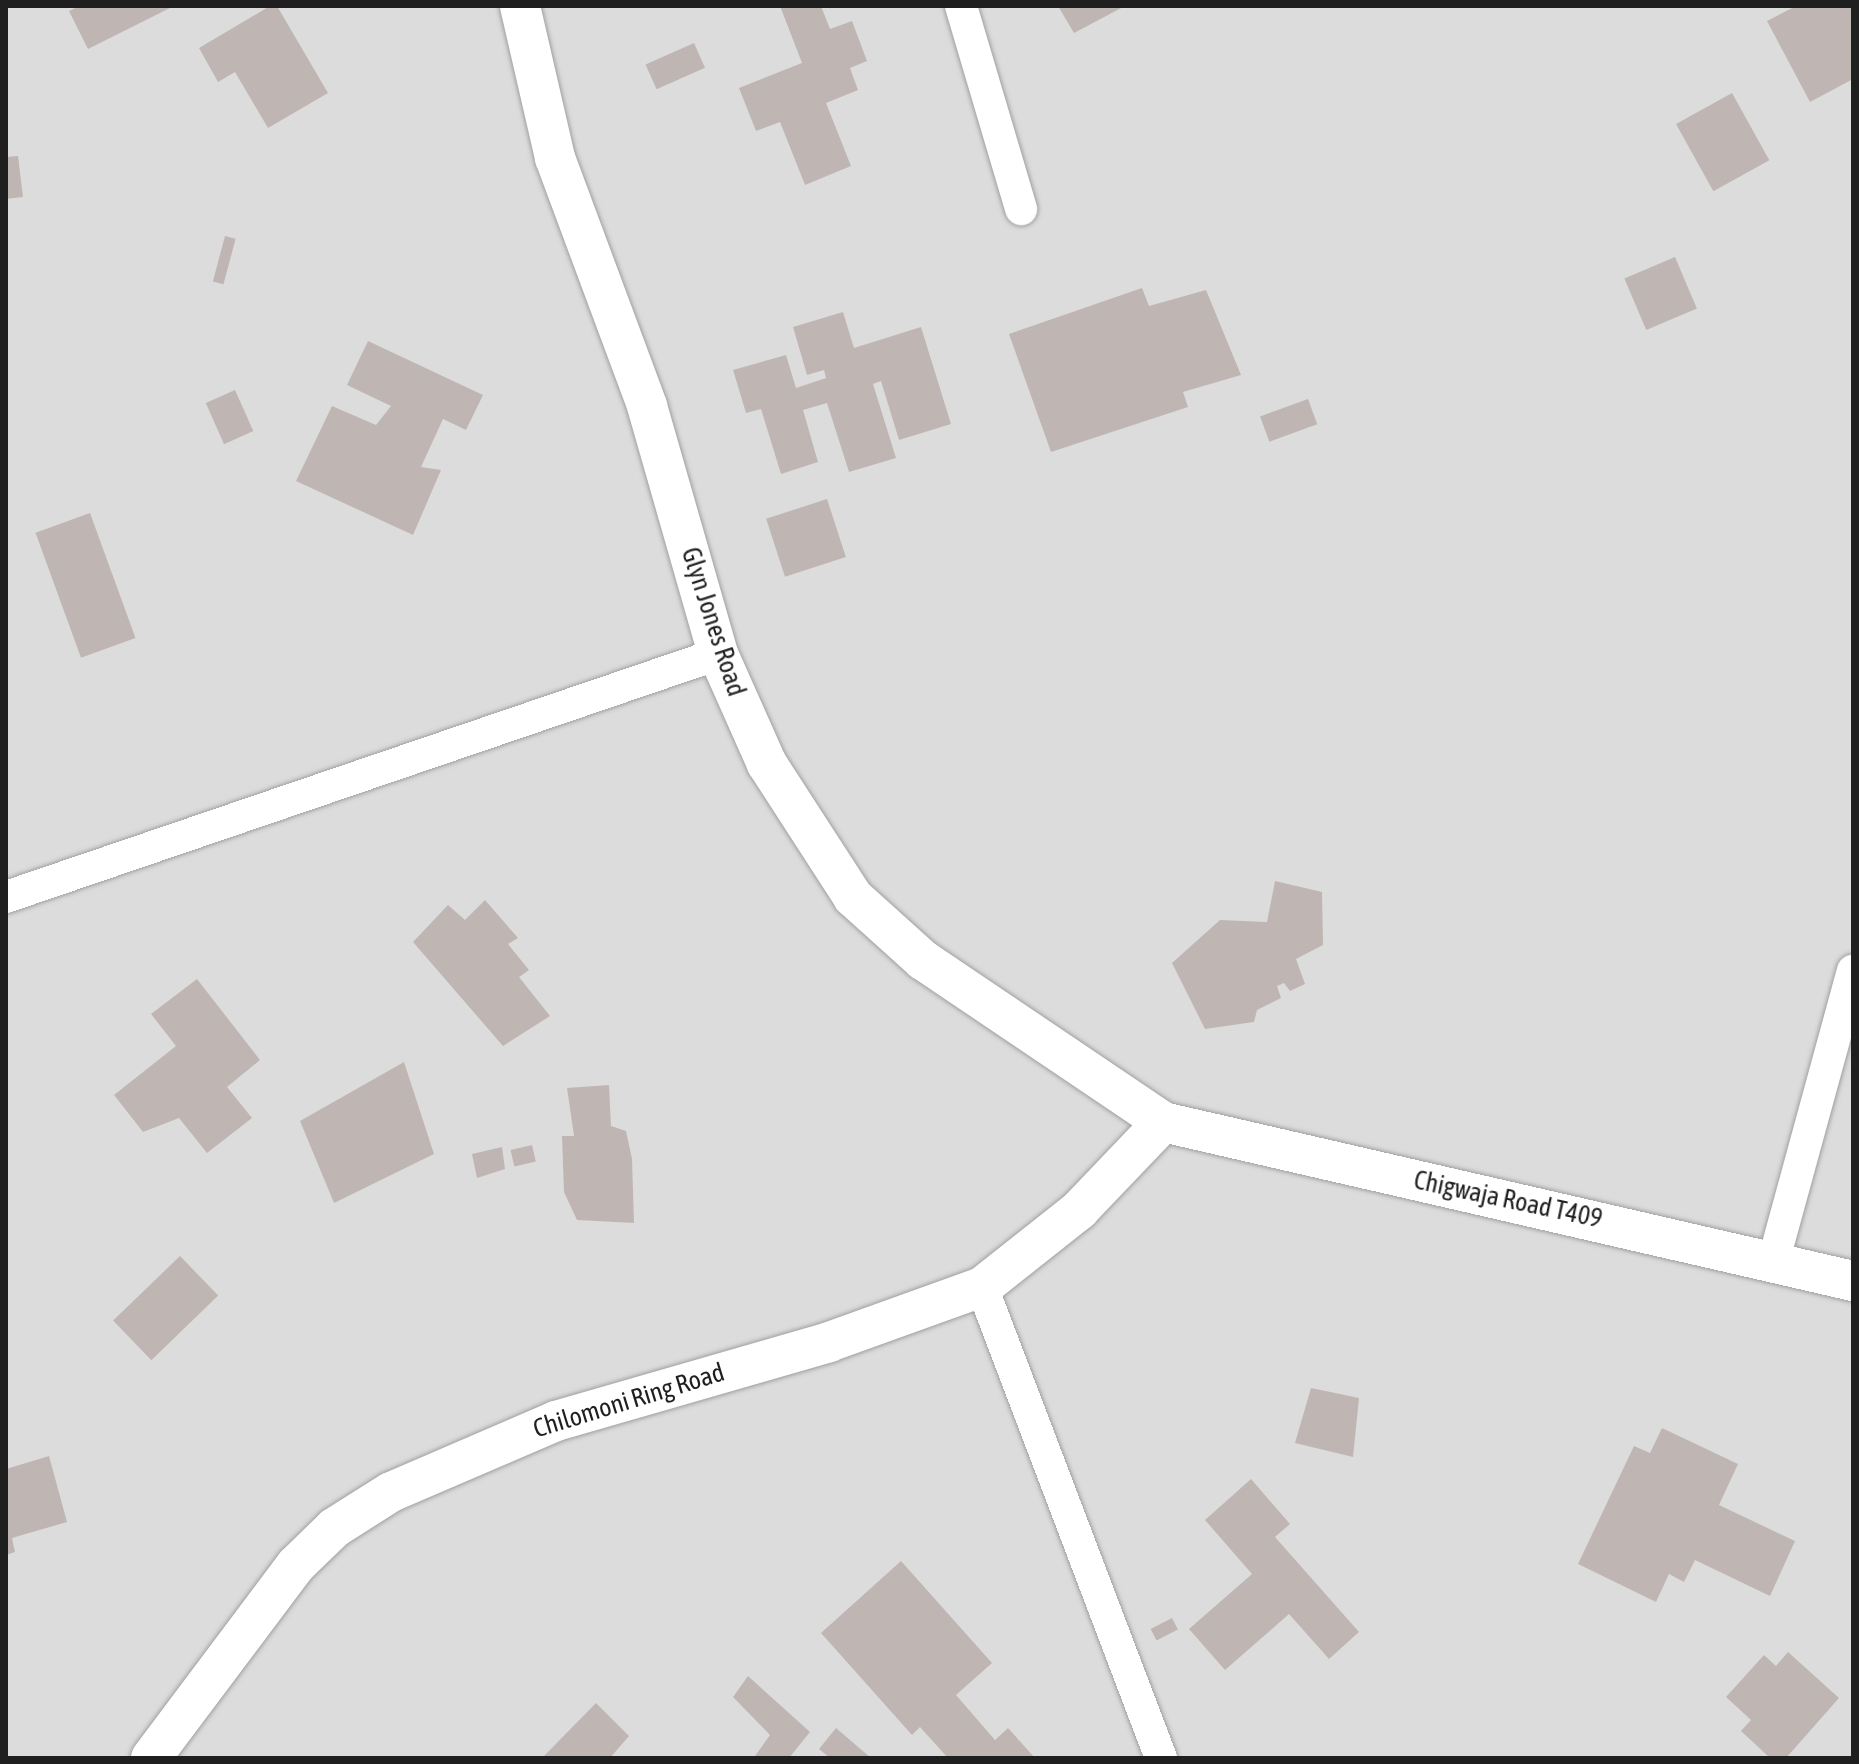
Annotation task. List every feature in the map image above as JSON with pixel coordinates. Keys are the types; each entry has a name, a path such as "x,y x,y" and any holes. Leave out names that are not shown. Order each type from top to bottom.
{"street":[{"name":"Glyn Jones Road","path":"520,6 555,158 647,406 718,654 767,764 853,897 923,960 1163,1122"},
{"path":"961,6 1021,209"},
{"path":"6,897 718,654"},
{"path":"1774,1259 1853,971"},
{"name":"Chigwaja Road T409","path":"1163,1122 1774,1259 1853,1281"},
{"name":"Chilomoni Ring Road","path":"151,1758 296,1565 334,1528 391,1492 556,1421 829,1342 982,1287 1079,1210 1163,1122"},
{"path":"982,1287 1161,1758"}],"shaded area":[{"path":"6,6 1853,6 1853,1758 6,1758"}],"building":[{"path":"79,6 174,6 88,49 69,11"},
{"path":"270,6 277,6 328,93 268,128 235,72 218,82 199,48"},
{"path":"780,6 821,6 830,29 852,21 867,61 850,68 858,90 826,103 851,166 805,185 780,122 756,131 739,88 802,63"},
{"path":"1058,6 1125,6 1074,33"},
{"path":"1796,6 1853,6 1853,79 1810,102 1767,21"},
{"path":"694,43 705,68 657,89 646,65"},
{"path":"1732,93 1769,160 1713,191 1676,124"},
{"path":"18,156 23,197 6,199 6,157"},
{"path":"225,236 236,239 223,284 213,281"},
{"path":"1675,257 1697,309 1646,330 1624,278"},
{"path":"1142,288 1149,306 1206,290 1241,375 1183,392 1188,407 1051,452 1009,334"},
{"path":"843,312 854,348 921,327 951,424 899,440 881,381 873,384 896,458 849,472 827,403 803,410 818,462 781,474 761,409 746,413 733,370 786,355 796,388 826,378 824,370 807,375 793,327"},
{"path":"368,341 483,395 466,430 443,419 421,467 441,470 413,535 296,481 332,406 376,425 391,406 347,385"},
{"path":"235,390 253,431 224,444 206,403"},
{"path":"1308,399 1317,424 1269,442 1260,416"},
{"path":"827,499 846,557 785,577 766,519"},
{"path":"90,513 135,638 81,658 35,533"},
{"path":"1275,881 1322,892 1323,945 1296,959 1305,984 1290,991 1284,983 1277,986 1281,998 1257,1010 1254,1022 1205,1029 1172,963 1220,920 1267,922"},
{"path":"485,900 518,938 508,944 529,970 519,977 550,1016 503,1046 413,942 448,905 465,920"},
{"path":"197,979 260,1060 227,1087 252,1118 207,1153 179,1118 143,1132 114,1095 176,1046 151,1014"},
{"path":"404,1062 434,1154 334,1203 300,1121"},
{"path":"609,1085 611,1126 626,1131 632,1159 634,1223 577,1220 564,1192 562,1136 574,1136 567,1088"},
{"path":"532,1145 536,1162 514,1167 511,1150"},
{"path":"502,1147 505,1169 477,1178 472,1154"},
{"path":"180,1256 218,1296 151,1360 113,1321"},
{"path":"1311,1388 1359,1398 1353,1457 1295,1443"},
{"path":"1662,1428 1738,1464 1719,1505 1795,1541 1770,1596 1695,1560 1684,1582 1669,1574 1656,1602 1578,1564 1634,1446 1650,1453"},
{"path":"49,1456 67,1522 12,1538 15,1552 6,1555 6,1469"},
{"path":"1251,1479 1290,1524 1275,1537 1359,1632 1329,1659 1289,1614 1225,1670 1189,1629 1252,1574 1205,1520"},
{"path":"901,1561 992,1663 956,1695 995,1740 1008,1728 1035,1758 948,1758 920,1727 912,1735 821,1633"},
{"path":"1172,1618 1178,1630 1157,1640 1151,1629"},
{"path":"1788,1652 1839,1698 1786,1758 1770,1758 1741,1731 1751,1720 1726,1697 1764,1655 1776,1666"},
{"path":"748,1676 810,1732 789,1758 755,1756 770,1735 733,1697"},
{"path":"596,1703 629,1736 610,1758 542,1758"},
{"path":"836,1728 871,1758 830,1758 819,1749"}]}
